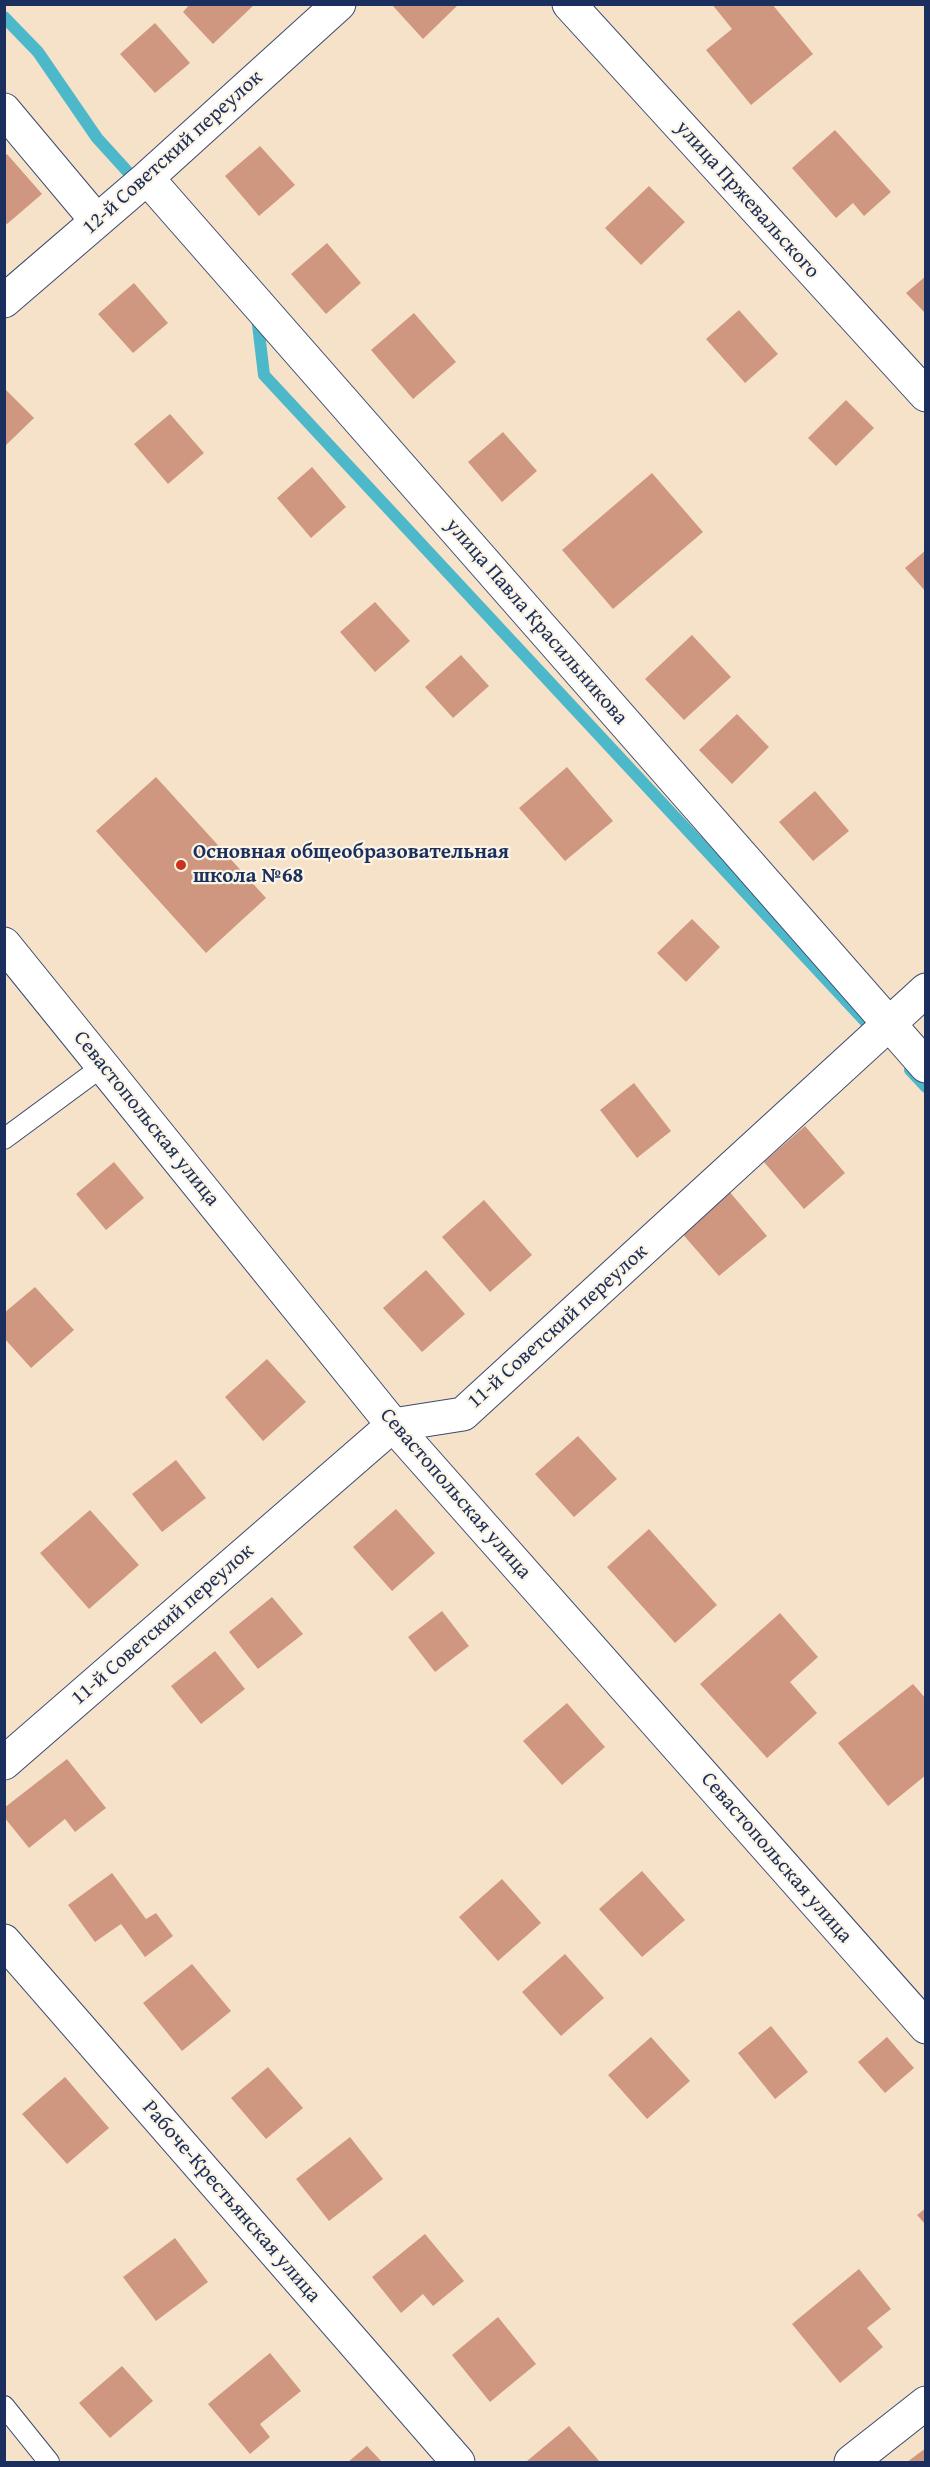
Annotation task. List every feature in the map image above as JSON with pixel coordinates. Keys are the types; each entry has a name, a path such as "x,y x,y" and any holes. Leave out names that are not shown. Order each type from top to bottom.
{"street":[{"name":"12-й Советский переулок","path":"4,301 147,178 339,4"},
{"name":"улица Пржевальского","path":"569,4 926,395"},
{"path":"4,110 97,221"},
{"name":"улица Павла Красильникова","path":"147,178 926,1066"},
{"name":"Севастопольская улица","path":"4,944 393,1425 926,2027"},
{"name":"11-й Советский переулок","path":"4,1763 393,1425 463,1414 926,990"},
{"name":"Рабоче-Крестьянская улица","path":"4,1941 458,2463"},
{"path":"852,2463 926,2403"}],"lane":[{"path":"4,1139 103,1066"},
{"path":"4,2406 49,2463"}],"building":[{"path":"190,4 255,4 213,44 183,12"},
{"path":"391,4 459,4 423,39"},
{"path":"712,4 772,4 813,54 751,105 706,50 732,29"},
{"path":"155,23 190,63 155,93 120,54"},
{"path":"835,130 891,192 864,216 853,203 836,218 792,168"},
{"path":"260,146 295,185 259,216 225,176"},
{"path":"7,154 42,194 7,224 4,222 4,157"},
{"path":"649,186 685,222 641,265 605,228"},
{"path":"327,243 361,283 326,314 291,274"},
{"path":"926,276 926,314 906,293"},
{"path":"134,283 168,323 133,353 98,314"},
{"path":"739,310 778,354 745,383 706,339"},
{"path":"414,313 456,362 413,399 371,350"},
{"path":"4,388 34,418 4,447"},
{"path":"846,400 874,428 836,466 808,438"},
{"path":"170,414 204,453 168,484 134,444"},
{"path":"503,432 537,471 502,502 468,462"},
{"path":"312,467 346,507 311,538 277,498"},
{"path":"652,473 703,532 613,609 562,550"},
{"path":"926,550 926,592 905,568"},
{"path":"375,602 410,641 375,672 340,632"},
{"path":"692,635 731,677 684,720 645,679"},
{"path":"461,655 489,686 453,718 425,687"},
{"path":"737,714 769,747 732,784 699,750"},
{"path":"567,767 613,821 565,861 519,808"},
{"name":"Основная общеобразовательная школа №68","path":"156,777 266,898 206,953 96,831"},
{"path":"815,791 849,831 813,861 779,822"},
{"path":"692,919 720,947 686,982 657,953"},
{"path":"634,1083 671,1131 637,1158 600,1110"},
{"path":"805,1126 845,1173 804,1209 764,1162"},
{"path":"114,1162 144,1198 106,1230 76,1194"},
{"path":"728,1190 767,1236 719,1276 680,1231"},
{"path":"484,1200 532,1255 490,1292 442,1237"},
{"path":"426,1270 465,1314 422,1352 383,1308"},
{"path":"35,1287 74,1330 31,1368 4,1338 4,1313"},
{"path":"267,1359 306,1402 263,1441 225,1397"},
{"path":"578,1436 617,1479 574,1517 535,1474"},
{"path":"176,1460 206,1498 162,1532 132,1494"},
{"path":"396,1509 435,1553 392,1591 353,1547"},
{"path":"90,1510 139,1565 89,1609 40,1553"},
{"path":"649,1529 717,1605 675,1643 607,1567"},
{"path":"272,1597 303,1634 258,1669 229,1632"},
{"path":"442,1611 469,1646 435,1672 408,1637"},
{"path":"780,1613 818,1657 790,1682 817,1713 767,1758 700,1684"},
{"path":"215,1651 245,1689 201,1724 171,1686"},
{"path":"913,1684 926,1699 926,1775 888,1806 838,1743"},
{"path":"567,1703 605,1747 562,1785 523,1741"},
{"path":"67,1759 106,1808 75,1832 65,1819 29,1848 4,1817 4,1808"},
{"path":"642,1871 685,1920 642,1957 599,1909"},
{"path":"112,1873 146,1919 156,1913 173,1936 145,1957 121,1924 95,1942 68,1905"},
{"path":"502,1879 541,1923 498,1961 459,1917"},
{"path":"565,1954 604,1998 561,2036 522,1992"},
{"path":"192,1964 231,2011 182,2051 143,2003"},
{"path":"771,2026 808,2072 775,2099 738,2053"},
{"path":"651,2037 690,2081 647,2119 608,2075"},
{"path":"887,2037 914,2068 885,2093 858,2062"},
{"path":"268,2067 303,2108 266,2139 231,2098"},
{"path":"65,2077 109,2128 67,2164 22,2114"},
{"path":"350,2137 383,2179 329,2221 296,2179"},
{"path":"926,2208 926,2225 917,2215"},
{"path":"425,2234 464,2281 433,2306 423,2294 401,2313 372,2277"},
{"path":"175,2238 208,2282 156,2321 123,2277"},
{"path":"859,2269 891,2309 867,2328 883,2347 840,2383 792,2324"},
{"path":"498,2317 536,2364 490,2402 452,2355"},
{"path":"270,2353 301,2391 260,2424 270,2437 250,2454 208,2404"},
{"path":"122,2366 153,2401 110,2438 79,2403"},
{"path":"569,2426 600,2462 527,2461"},
{"path":"367,2446 382,2462 348,2462"},
{"path":"926,2448 926,2462 907,2462"}],"waterway":[{"path":"4,17 38,52 97,138 138,183"},
{"path":"257,316 264,375 876,1033"},
{"path":"910,1070 926,1087"}],"place":[{"name":"Основная общеобразовательная школа №68","path":"181,865"}]}
